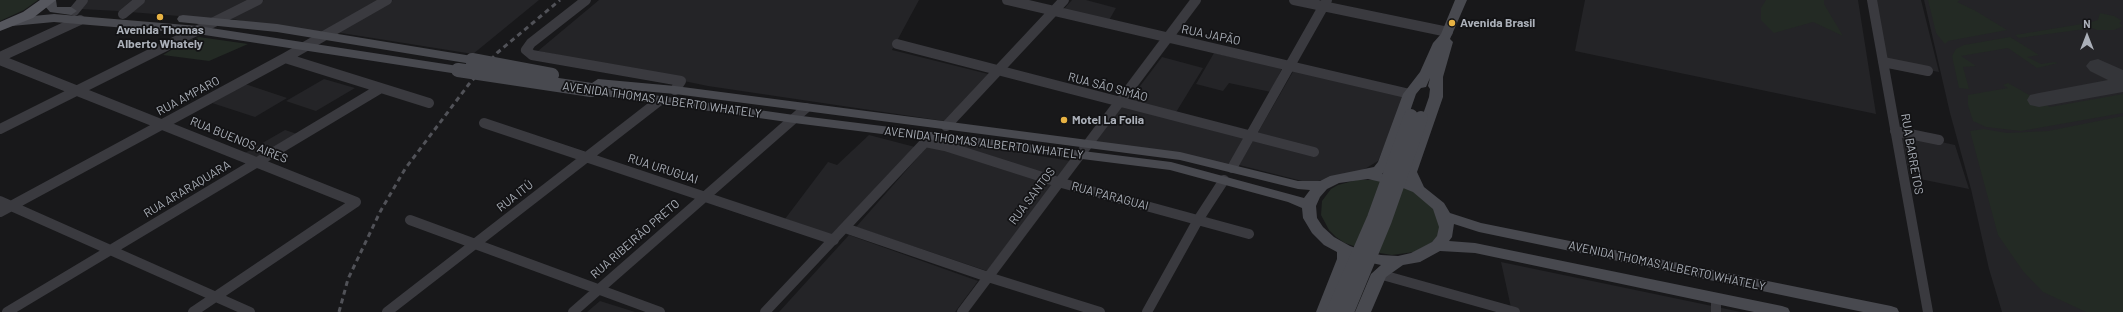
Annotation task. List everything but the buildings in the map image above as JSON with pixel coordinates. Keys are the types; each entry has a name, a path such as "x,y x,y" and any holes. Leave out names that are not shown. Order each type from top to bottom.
{"main road":[{"name":"AVENIDA THOMAS ALBERTO WHATELY","path":"50,0 50,5 54,10 77,15 306,45 458,70 594,86 675,90 946,126 1171,166 1293,199 1309,206"},
{"path":"6,24 28,15 50,0"},
{"path":"1347,312 1384,220 1430,77 1447,44 1447,34 1461,0"},
{"name":"AVENIDA THOMAS ALBERTO WHATELY","path":"6,24 77,15 123,14 214,21 277,28 472,60 659,101 927,139 1180,156 1298,185 1322,186"},
{"path":"1352,176 1385,177 1418,189 1429,197 1444,216 1446,227 1444,237 1438,246 1427,254 1398,261 1363,257 1345,250 1329,241 1317,230 1310,218 1309,206 1313,195 1322,186 1335,179 1379,170 1385,163 1410,94 1430,77"},
{"path":"1418,189 1410,172 1436,98 1430,77"},
{"path":"1333,312 1416,117"},
{"name":"AVENIDA THOMAS ALBERTO WHATELY","path":"1444,216 1479,227 1891,312"},
{"name":"AVENIDA THOMAS ALBERTO WHATELY","path":"1438,246 1475,248 1716,305 1782,312"},
{"path":"1324,312 1345,259 1345,250"},
{"path":"1363,312 1379,274 1398,261"}],"street":[{"path":"0,56 77,15 83,0"},
{"path":"123,14 140,0"},
{"path":"0,129 258,0"},
{"name":"RUA AMPARO","path":"0,212 285,58 322,35 387,0"},
{"path":"586,0 531,43 526,50 532,56 681,81 675,90"},
{"name":"RUA JAPÃO","path":"1006,0 1291,65 1410,94"},
{"path":"946,126 1064,0"},
{"name":"RUA SANTOS","path":"962,312 1196,0"},
{"path":"1294,0 1326,3 1447,34"},
{"name":"RUA BARRETOS","path":"1872,0 1928,312"},
{"path":"1232,168 1326,3"},
{"name":"RUA SÃO SIMÃO","path":"897,44 1314,152"},
{"path":"285,58 430,103"},
{"name":"RUA BUENOS AIRES","path":"0,60 164,124 356,202 216,297"},
{"path":"1883,62 1928,71"},
{"name":"RUA ARARAQUARA","path":"6,312 381,88"},
{"name":"RUA ITÚ","path":"387,312 659,101"},
{"name":"RUA RIBEIRÃO PRETO","path":"572,312 806,108"},
{"name":"RUA URUGUAI","path":"484,123 834,240"},
{"path":"1895,130 1939,140"},
{"path":"765,312 846,228 927,139"},
{"name":"RUA PARAGUAI","path":"927,139 1058,182 1249,234"},
{"path":"1147,312 1198,220 1224,180"},
{"path":"0,201 250,312"},
{"path":"410,220 476,243 660,312"},
{"path":"846,228 988,277 1100,312"},
{"path":"1379,274 1515,312"},
{"path":"193,312 216,297"}],"shaded area":[{"path":"0,0 38,0 24,10 0,21"},
{"path":"88,0 132,0 119,11 80,9"},
{"path":"142,0 254,0 216,19 130,12"},
{"path":"264,0 382,0 323,32 228,18"},
{"path":"393,0 539,0 473,54 335,32"},
{"path":"599,0 919,0 892,50 988,74 944,121 708,86 538,51"},
{"path":"1072,0 1086,0 1116,8 1108,22 1063,10"},
{"path":"1585,0 1858,0 1876,114 1575,51"},
{"path":"1766,0 1824,0 1824,4 1843,36 1813,22 1774,33 1761,20 1761,8"},
{"path":"1876,0 1921,0 1939,72 1886,62"},
{"path":"1924,0 2123,0 2123,312 2002,312 1989,269 1971,189 1950,113"},
{"path":"1928,0 1960,0 1957,2 1974,10 2007,30 1948,41 1945,44 1936,33"},
{"path":"2100,13 2114,16 2122,21 2119,23 2123,26 2114,30 2097,30 2092,28 2019,38 2015,35 2088,23 2098,20"},
{"path":"199,37 248,44 209,61 163,55 186,41"},
{"path":"2010,37 2039,55 2027,57 2041,64 2054,62 2058,63 2037,68 2008,48 1961,56 1976,66 1963,67 1969,89 1959,88 1952,56 1956,49 1964,45"},
{"path":"1214,53 1282,68 1271,92 1229,83 1223,91 1196,84"},
{"path":"1162,57 1203,68 1175,114 1128,102"},
{"path":"1294,70 1405,96 1378,161 1363,170 1310,183 1239,165"},
{"path":"324,79 355,88 316,111 286,101"},
{"path":"2008,83 2050,107 2123,94 2123,113 2021,131 1986,127 1973,121 1968,105 1968,95 2008,88 2003,85"},
{"path":"245,84 287,98 255,117 212,103"},
{"path":"1121,105 1245,137 1229,165 1093,143"},
{"path":"2123,116 2123,312 2086,312 2043,292 2023,271 1998,235 1970,131 1983,129 2007,133 2048,131"},
{"path":"285,130 297,134 263,155 254,157 245,153"},
{"path":"1900,133 1955,145 1969,189 1910,177"},
{"path":"869,135 915,147 831,235 785,219 828,162 837,165"},
{"path":"934,139 1071,161 987,271 856,227"},
{"path":"1357,180 1380,180 1412,190 1429,202 1439,216 1440,231 1437,237 1431,243 1414,252 1392,255 1368,251 1345,243 1336,237 1329,230 1321,215 1322,201 1331,189 1338,185"},
{"path":"849,235 978,281 955,312 779,312"},
{"path":"1501,262 1741,312 1512,312"},
{"path":"600,301 635,312 587,312"}],"taxiway":[{"path":"2098,66 2123,79"},
{"path":"2039,100 2123,85"}],"railway":[{"path":"339,312 348,279 380,212 405,169 469,84 497,53 560,0"}],"place":[{"name":"Avenida Thomas Alberto Whately","path":"160,17"},
{"name":"Avenida Brasil","path":"1452,23"},
{"name":"Motel La Folia","path":"1064,120"}]}
